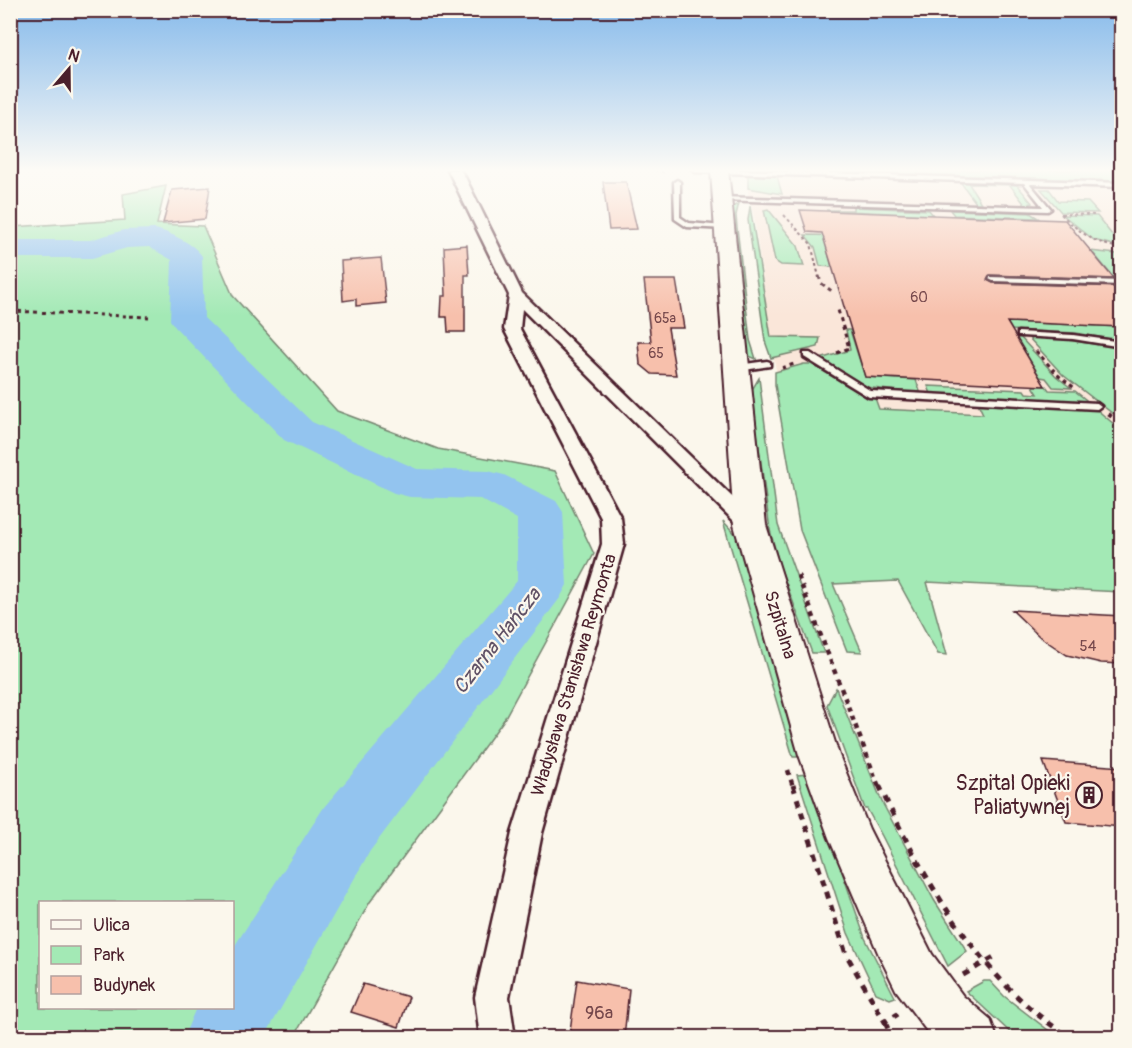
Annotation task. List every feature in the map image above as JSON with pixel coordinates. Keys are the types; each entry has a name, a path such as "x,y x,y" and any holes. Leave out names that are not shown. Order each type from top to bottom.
{"street":[{"path":"479,219 516,295 750,525"},
{"name":"Szpitalna","path":"722,219 752,366 750,525 819,755 851,838 896,938 929,995 945,1014 972,1038"},
{"name":"Władysława Stanisława Reymonta","path":"498,1038 492,997 527,833 613,544 611,518 512,329 516,295"}],"lane":[{"path":"678,219 687,225 692,219"},
{"path":"993,279 1122,283"},
{"path":"1021,334 1073,337 1122,345"},
{"path":"807,355 869,394 1097,406"}],"path":[{"path":"787,219 811,244 821,283 833,292"},
{"path":"1066,219 1093,241 1108,247 1122,248"},
{"path":"10,311 149,317"},
{"path":"1021,334 1059,376 1122,424"},
{"path":"795,568 879,785 938,896 984,963 1021,1001 1054,1028 1072,1038"},
{"path":"787,766 846,954 892,1038"},
{"path":"885,1022 994,957"}],"shaded area":[{"path":"754,219 1121,219 1121,589 814,572 774,359"}],"green space":[{"path":"158,219 157,224 203,226 233,296 337,411 438,449 555,471 594,554 503,721 370,902 294,1037 11,1037 11,227"},
{"path":"732,219 736,219 750,340 756,359 749,356"},
{"path":"752,219 771,337 820,338 818,347 771,358 765,341 748,220"},
{"path":"766,219 776,219 798,246 804,266 781,265 775,261"},
{"path":"1068,219 1099,219 1116,240 1121,240 1121,247 1094,240"},
{"path":"805,235 852,236 826,244 832,267 820,266 815,247"},
{"path":"1026,244 1117,254 1121,260 1121,276 1113,277 1094,254 1016,251"},
{"path":"1007,322 1121,327 1121,341 1076,333 1012,330"},
{"path":"846,330 850,330 865,377 916,380 921,394 865,387 820,359 850,350"},
{"path":"1016,337 1020,337 1056,376 1071,388 1053,387 1046,378 1040,377"},
{"path":"1028,337 1046,337 1121,348 1121,414 1112,413 1063,375"},
{"path":"811,364 863,394 875,398 879,409 983,414 978,403 1096,409 1121,430 1121,592 927,582 947,655 938,654 898,581 833,584 862,652 847,651 800,530 775,385 775,372"},
{"path":"759,378 778,525 824,653 812,653 779,564 770,530 752,395"},
{"path":"928,386 1024,390 1026,393 1038,394 1033,386 1046,386 1049,390 1075,391 1090,403 931,394"},
{"path":"723,521 738,537 801,757 793,757"},
{"path":"836,688 882,802 934,900 967,951 948,966 882,836 865,809 827,705"},
{"path":"808,774 865,938 895,997 890,999 876,993 848,933 797,775"},
{"path":"984,981 990,981 1004,996 1057,1037 1015,1037 966,991"}],"building":[{"path":"164,219 205,219 205,219 163,223"},
{"path":"608,219 635,219 637,229 609,230"},
{"path":"803,219 1065,220 1114,279 990,275 987,280 993,283 1122,287 1122,327 1007,322 1045,386 865,377 822,233 807,232"},
{"path":"467,245 469,275 465,275 465,332 448,332 447,317 441,317 442,296 446,296 444,247"},
{"path":"381,258 386,303 356,306 356,299 343,301 341,261"},
{"path":"644,280 676,280 684,328 668,328 676,375 652,374 640,364 638,342 651,342"},
{"path":"1012,610 1122,616 1122,664 1101,663 1067,655 1040,637"},
{"name":"Szpital Opieki Paliatywnej","path":"1043,761 1122,767 1122,827 1066,822"},
{"path":"577,980 629,989 624,1038 569,1038"},
{"path":"363,984 409,997 399,1027 351,1012"}],"waterway":[{"name":"Czarna Hańcza","path":"10,249 92,249 124,239 155,238 187,256 187,320 298,431 410,483 488,485 540,512 542,585 347,829 221,1038"}],"place":[{"name":"Szpital Opieki Paliatywnej","path":"1089,795"}]}
